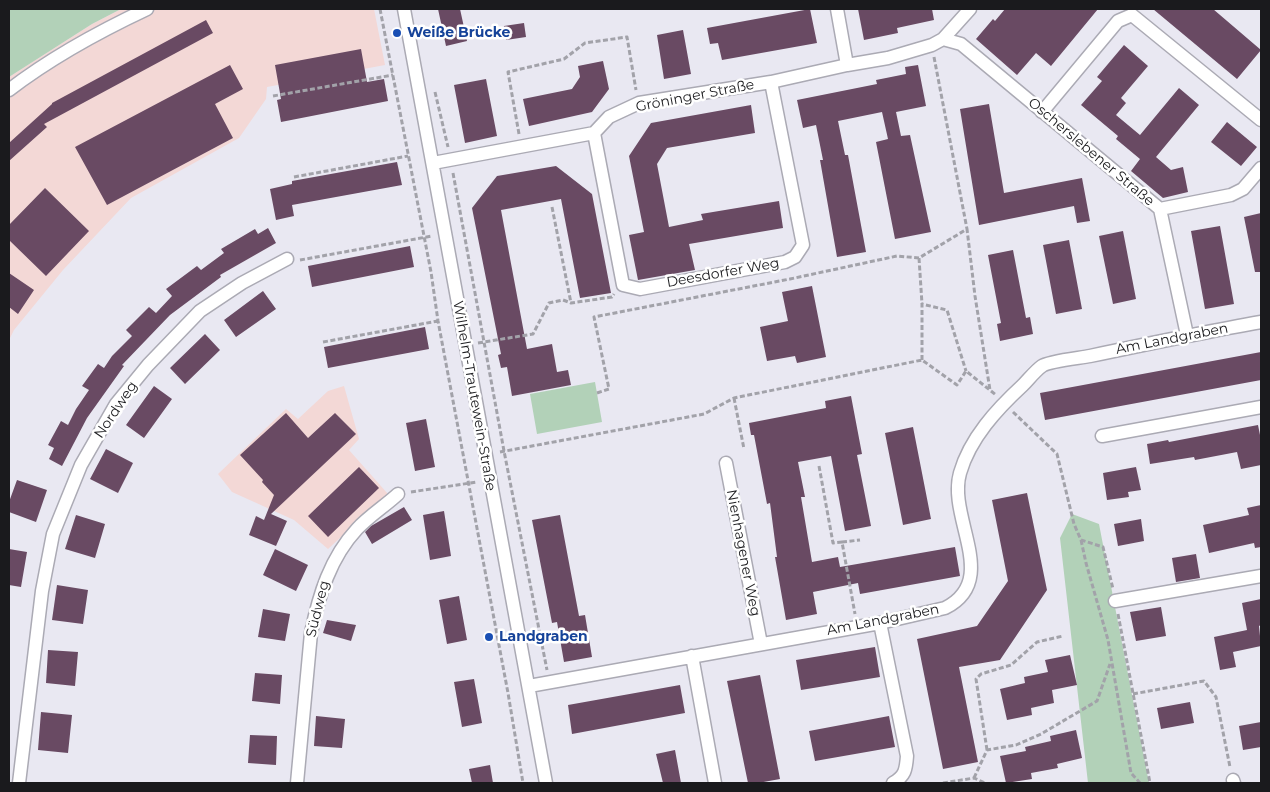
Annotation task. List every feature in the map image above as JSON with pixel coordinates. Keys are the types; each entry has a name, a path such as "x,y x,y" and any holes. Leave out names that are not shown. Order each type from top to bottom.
{"street":[{"path":"9,90 40,67 103,30 147,9"},
{"name":"Wilhelm-Trautewein-Straße","path":"404,9 484,455 546,783"},
{"path":"837,9 847,65"},
{"path":"937,42 970,9"},
{"path":"1042,112 1118,21 1129,12 1261,120"},
{"name":"Gröninger Straße","path":"594,134 609,117 639,103 771,82 888,58 937,42"},
{"name":"Oscherslebener Straße","path":"937,42 961,44 1160,209 1187,335"},
{"name":"Deesdorfer Weg","path":"623,285 640,289 785,262 795,257 802,245 771,82"},
{"path":"432,163 594,134 623,285"},
{"path":"1160,209 1231,195 1244,189 1261,168"},
{"name":"Nordweg","path":"19,783 42,591 53,534 81,465 116,404 148,365 200,311 242,283 287,259"},
{"name":"Am Landgraben","path":"529,686 880,623 945,608 954,604 968,587 972,576 958,486 966,457 979,434 1004,403 1044,365 1187,335 1261,322"},
{"path":"1102,436 1261,407"},
{"name":"Nienhagener Weg","path":"726,463 761,644"},
{"name":"Südweg","path":"297,783 311,633 326,576 344,544 358,528 398,494"},
{"path":"1115,602 1261,576"},
{"path":"880,623 907,756 906,768 902,778 893,783"},
{"path":"692,656 715,783"}],"path":[{"path":"380,9 425,237 438,320 523,783"},
{"path":"521,147 508,72 564,59 584,43 627,37 639,103"},
{"path":"937,42 967,229 975,296 990,390"},
{"path":"273,96 393,75"},
{"path":"434,84 451,161 549,683"},
{"path":"294,177 408,156"},
{"path":"552,207 571,303"},
{"path":"597,392 609,389 594,317 897,256 919,258 967,229"},
{"path":"287,259 303,260 445,233"},
{"path":"919,258 922,304 922,360"},
{"path":"465,346 533,334 549,303 563,300 571,303 612,297 623,285"},
{"path":"922,304 947,310 966,371 990,390 1057,454 1074,524 1081,540 1108,640 1131,773 1140,783"},
{"path":"323,342 438,320"},
{"path":"484,455 704,414 734,398 922,360 956,385 966,371"},
{"path":"734,398 744,450"},
{"path":"819,466 833,543 860,540"},
{"path":"398,494 489,480"},
{"path":"1081,540 1103,547 1150,783"},
{"path":"842,542 857,626"},
{"path":"974,778 987,750 976,679 980,674 1011,664 1037,642 1063,636"},
{"path":"987,750 1016,745 1041,734 1097,701 1111,662"},
{"path":"1133,694 1204,681 1216,697 1233,782"},
{"path":"943,783 974,778 985,783"}],"shaded area":[{"path":"121,9 374,9 385,65 267,87 266,99 239,138 131,198 63,270 14,330 9,340 9,77 92,24"},
{"path":"344,386 359,439 349,450 388,494 328,549 294,520 232,492 218,474 286,409 298,419 328,391"}],"green space":[{"path":"9,9 121,9 92,24 9,77"},
{"path":"595,382 602,422 537,434 530,394"},
{"path":"1072,514 1099,524 1149,783 1088,783 1060,538"}],"building":[{"path":"438,9 460,9 467,41 446,46"},
{"path":"810,9 817,43 722,60 718,43 710,44 707,28"},
{"path":"858,9 932,9 934,20 897,28 898,33 864,40"},
{"path":"1005,9 1098,9 1051,66 1036,53 1017,75 976,39 993,19 995,21"},
{"path":"1153,9 1213,9 1261,50 1237,79"},
{"path":"206,20 213,33 44,124 47,127 9,161 9,143 52,103"},
{"path":"524,23 526,37 506,40 504,26"},
{"path":"683,30 691,74 664,79 657,35"},
{"path":"1124,45 1148,66 1121,98 1126,103 1116,115 1140,135 1179,88 1199,105 1156,157 1171,170 1183,167 1188,192 1163,198 1131,171 1140,159 1116,139 1118,136 1081,105 1102,81 1097,77"},
{"path":"361,49 367,82 384,79 388,101 281,122 277,100 281,99 275,65"},
{"path":"603,61 609,89 592,112 529,126 523,99 572,89 580,77 578,66"},
{"path":"230,65 243,89 215,104 233,138 107,205 75,147"},
{"path":"918,65 926,106 896,112 901,136 910,135 931,232 895,239 876,142 888,139 882,112 838,121 845,155 848,155 866,252 837,257 820,160 823,160 816,125 803,128 797,100 877,84 876,80 906,74 905,67"},
{"path":"486,79 497,136 465,143 454,85"},
{"path":"989,104 1004,193 1082,178 1090,221 1077,223 1074,206 979,225 960,109"},
{"path":"751,105 755,133 667,148 657,164 669,227 703,220 701,214 779,201 783,228 689,244 695,270 638,280 629,235 644,232 629,156 651,123"},
{"path":"1227,122 1257,147 1241,166 1211,142"},
{"path":"397,162 402,185 292,205 294,216 276,220 270,189 292,184 292,181"},
{"path":"556,166 592,194 611,293 580,298 561,199 501,210 527,349 552,344 557,372 568,370 571,385 512,396 507,367 501,368 498,355 501,354 472,208 497,176"},
{"path":"45,188 89,231 46,276 9,240 9,225"},
{"path":"1261,213 1261,272 1255,272 1244,217"},
{"path":"1220,226 1234,304 1205,309 1191,231"},
{"path":"268,228 276,243 220,275 221,277 170,315 122,365 124,366 87,418 62,466 49,459 54,448 48,445 61,421 68,425 89,390 82,386 98,364 104,368 112,356 132,336 126,330 149,307 156,313 172,296 166,289 197,266 201,270 224,253 221,249 255,229 258,234"},
{"path":"1123,231 1136,299 1113,304 1099,236"},
{"path":"1069,240 1082,309 1056,314 1043,245"},
{"path":"410,246 414,267 312,287 308,266"},
{"path":"1013,250 1026,318 1030,317 1033,334 1000,341 997,324 1001,323 988,255"},
{"path":"9,273 34,290 18,314 9,307"},
{"path":"812,286 826,357 797,363 795,356 767,361 760,327 788,321 782,292"},
{"path":"263,291 276,309 236,337 224,320"},
{"path":"425,327 429,349 328,368 324,347"},
{"path":"205,334 220,350 185,384 170,368"},
{"path":"1261,352 1261,380 1045,420 1040,393"},
{"path":"154,386 172,399 144,438 126,425"},
{"path":"851,396 862,454 857,455 871,526 845,531 831,456 798,462 805,497 801,497 812,562 838,557 840,567 955,547 960,576 860,594 858,583 813,592 817,614 786,620 775,557 777,557 770,503 767,504 754,435 751,435 749,423 826,408 825,401"},
{"path":"286,413 308,438 335,413 356,434 271,514 287,521 276,546 249,535 256,516 264,520 274,495 240,455"},
{"path":"426,419 435,467 415,471 406,423"},
{"path":"1258,425 1261,440 1261,465 1241,469 1237,452 1195,460 1194,457 1150,464 1147,444 1168,440 1169,442"},
{"path":"913,427 931,519 903,525 885,433"},
{"path":"106,449 133,463 118,493 90,479"},
{"path":"359,467 379,488 328,537 308,516"},
{"path":"1136,467 1141,490 1128,492 1129,497 1107,500 1103,473"},
{"path":"17,480 47,490 36,522 9,512 9,502"},
{"path":"1027,493 1047,590 1000,660 959,667 978,762 943,769 917,639 977,626 1008,581 992,500"},
{"path":"1261,505 1261,547 1255,548 1254,543 1209,553 1203,525 1249,515 1247,508"},
{"path":"404,507 412,520 372,544 365,532 371,526"},
{"path":"444,511 451,556 430,560 423,515"},
{"path":"76,515 105,524 95,558 65,549"},
{"path":"560,515 579,616 585,615 592,657 564,662 557,622 552,623 532,520"},
{"path":"1141,519 1144,541 1118,546 1114,524"},
{"path":"9,549 27,552 21,587 9,585"},
{"path":"275,549 308,565 296,591 263,575"},
{"path":"1196,554 1200,578 1176,582 1172,558"},
{"path":"57,585 88,590 83,624 52,620"},
{"path":"459,596 467,640 447,644 439,600"},
{"path":"1261,599 1261,625 1259,626 1261,646 1233,652 1236,667 1220,670 1214,637 1247,630 1242,603"},
{"path":"1161,607 1166,636 1136,641 1130,612"},
{"path":"263,609 290,614 285,641 258,637"},
{"path":"327,620 356,625 351,641 323,633"},
{"path":"875,647 880,677 801,690 796,660"},
{"path":"48,650 78,652 75,686 46,683"},
{"path":"1070,655 1077,685 1052,690 1054,703 1031,708 1032,715 1007,720 1000,689 1025,683 1024,677 1048,672 1045,660"},
{"path":"255,673 282,675 280,704 252,701"},
{"path":"760,675 780,779 748,783 727,681"},
{"path":"474,679 482,723 462,727 454,682"},
{"path":"680,685 685,713 572,734 568,705"},
{"path":"1190,702 1194,723 1161,729 1157,708"},
{"path":"41,712 72,715 68,753 38,750"},
{"path":"316,716 345,719 342,748 314,746"},
{"path":"889,716 895,747 815,761 809,731"},
{"path":"1261,722 1261,747 1243,750 1239,726"},
{"path":"1076,730 1082,758 1057,764 1058,768 1031,773 1032,779 1006,783 1000,756 1026,751 1025,747 1051,741 1050,736"},
{"path":"250,735 277,736 276,765 248,763"},
{"path":"675,750 681,783 663,783 656,754"},
{"path":"490,765 493,783 472,783 469,769"}],"place":[{"name":"Weiße Brücke","path":"397,33"},
{"name":"Landgraben","path":"489,637"}]}
